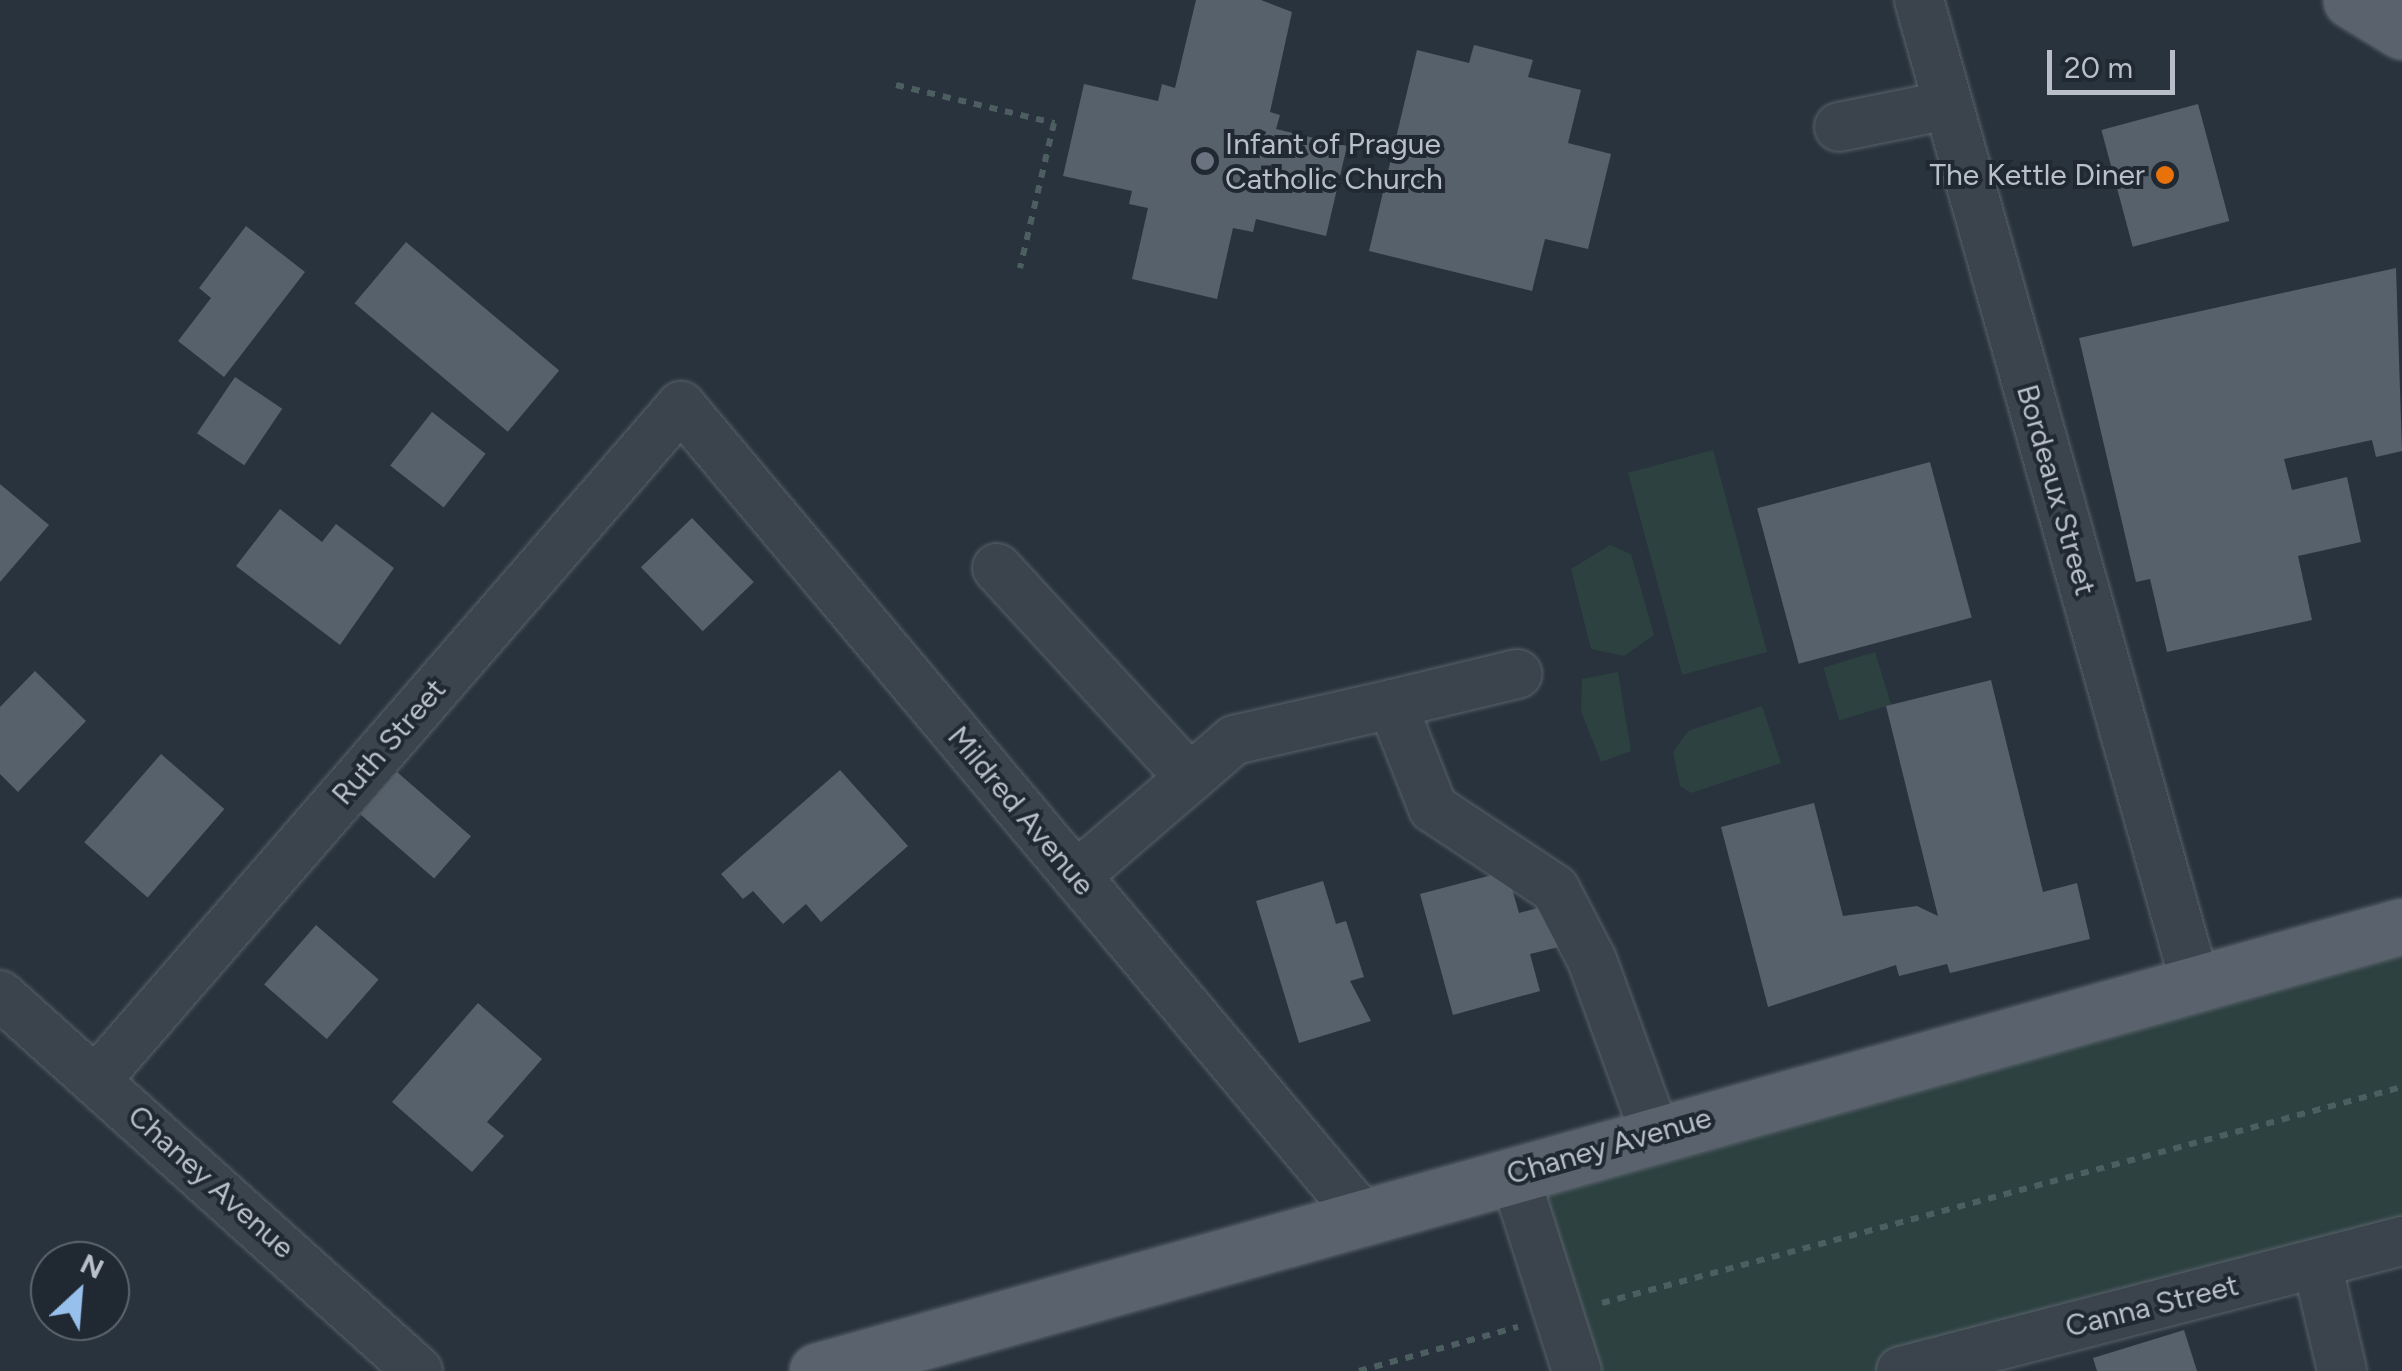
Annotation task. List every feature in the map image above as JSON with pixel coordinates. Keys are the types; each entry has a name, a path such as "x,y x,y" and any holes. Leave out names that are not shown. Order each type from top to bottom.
{"main road":[{"path":"2351,0 2402,31"},
{"name":"Chaney Avenue","path":"817,1371 2194,979 2402,926"}],"street":[{"name":"Bordeaux Street","path":"1918,0 2194,979"},
{"path":"1839,127 1948,105"},
{"name":"Mildred Avenue","path":"680,406 1362,1216"},
{"name":"Ruth Street","path":"98,1078 680,406"},
{"path":"997,568 1190,778"},
{"path":"1076,876 1234,740 1516,674"},
{"path":"1392,704 1434,808 1555,889 1592,960 1655,1133"},
{"name":"Chaney Avenue","path":"0,995 98,1078 418,1371"},
{"path":"1514,1174 1556,1316 1577,1371"},
{"name":"Canna Street","path":"1901,1371 2402,1242"},
{"path":"2317,1264 2342,1371"}],"path":[{"path":"896,86 1054,123 1020,268"},
{"path":"1359,1371 2402,1087"}],"green space":[{"path":"1713,450 1767,652 1682,675 1628,473"},
{"path":"1610,545 1631,554 1654,635 1624,656 1591,649 1571,569"},
{"path":"1875,652 1891,705 1839,720 1823,668"},
{"path":"1618,672 1631,751 1601,762 1581,711 1582,679"},
{"path":"1762,706 1781,763 1691,793 1680,786 1673,752 1688,731"},
{"path":"2402,926 2402,1241 1901,1371 1577,1371 1514,1174"}],"building":[{"name":"Infant of Prague Catholic Church","path":"1196,0 1261,0 1292,12 1270,112 1280,115 1276,129 1347,146 1326,236 1256,219 1253,232 1233,228 1217,299 1132,279 1148,208 1129,204 1132,191 1063,176 1084,84 1158,101 1162,84 1175,88"},
{"path":"1474,45 1533,60 1528,77 1581,90 1568,143 1611,154 1588,249 1545,239 1532,291 1369,251 1417,50 1469,63"},
{"name":"The Kettle Diner","path":"2198,104 2229,221 2133,247 2101,130"},
{"path":"246,226 305,272 224,377 178,341 211,298 199,288"},
{"path":"406,242 559,371 508,432 355,303"},
{"path":"2396,268 2402,451 2376,457 2372,440 2284,459 2292,490 2347,477 2361,542 2298,556 2312,620 2167,652 2150,579 2136,582 2079,338"},
{"path":"235,377 282,409 244,465 197,433"},
{"path":"432,412 486,454 444,507 390,466"},
{"path":"1930,462 1972,618 1799,664 1757,508"},
{"path":"0,484 49,525 0,582"},
{"path":"280,509 322,542 336,524 394,568 340,645 236,566"},
{"path":"692,518 754,582 703,631 641,567"},
{"path":"35,671 86,721 18,792 0,774 0,707"},
{"path":"1991,680 2043,892 2077,883 2090,939 1950,973 1947,964 1899,976 1896,965 1768,1007 1721,827 1814,803 1843,916 1917,906 1938,916 1886,706"},
{"path":"161,754 224,809 148,897 84,842"},
{"path":"840,770 908,846 821,922 806,904 783,924 753,891 743,899 721,874"},
{"path":"397,772 471,836 434,879 360,814"},
{"path":"1507,871 1519,913 1552,904 1563,946 1530,954 1540,991 1453,1015 1420,894"},
{"path":"1323,881 1336,924 1346,921 1364,977 1350,981 1371,1021 1299,1043 1256,901"},
{"path":"316,925 379,979 327,1039 264,985"},
{"path":"478,1003 542,1059 487,1122 504,1136 472,1172 392,1102"},
{"path":"2184,1330 2197,1371 2097,1371 2093,1358"}],"place":[{"name":"Infant of Prague Catholic Church","path":"1205,161"},
{"name":"The Kettle Diner","path":"2165,175"}]}
